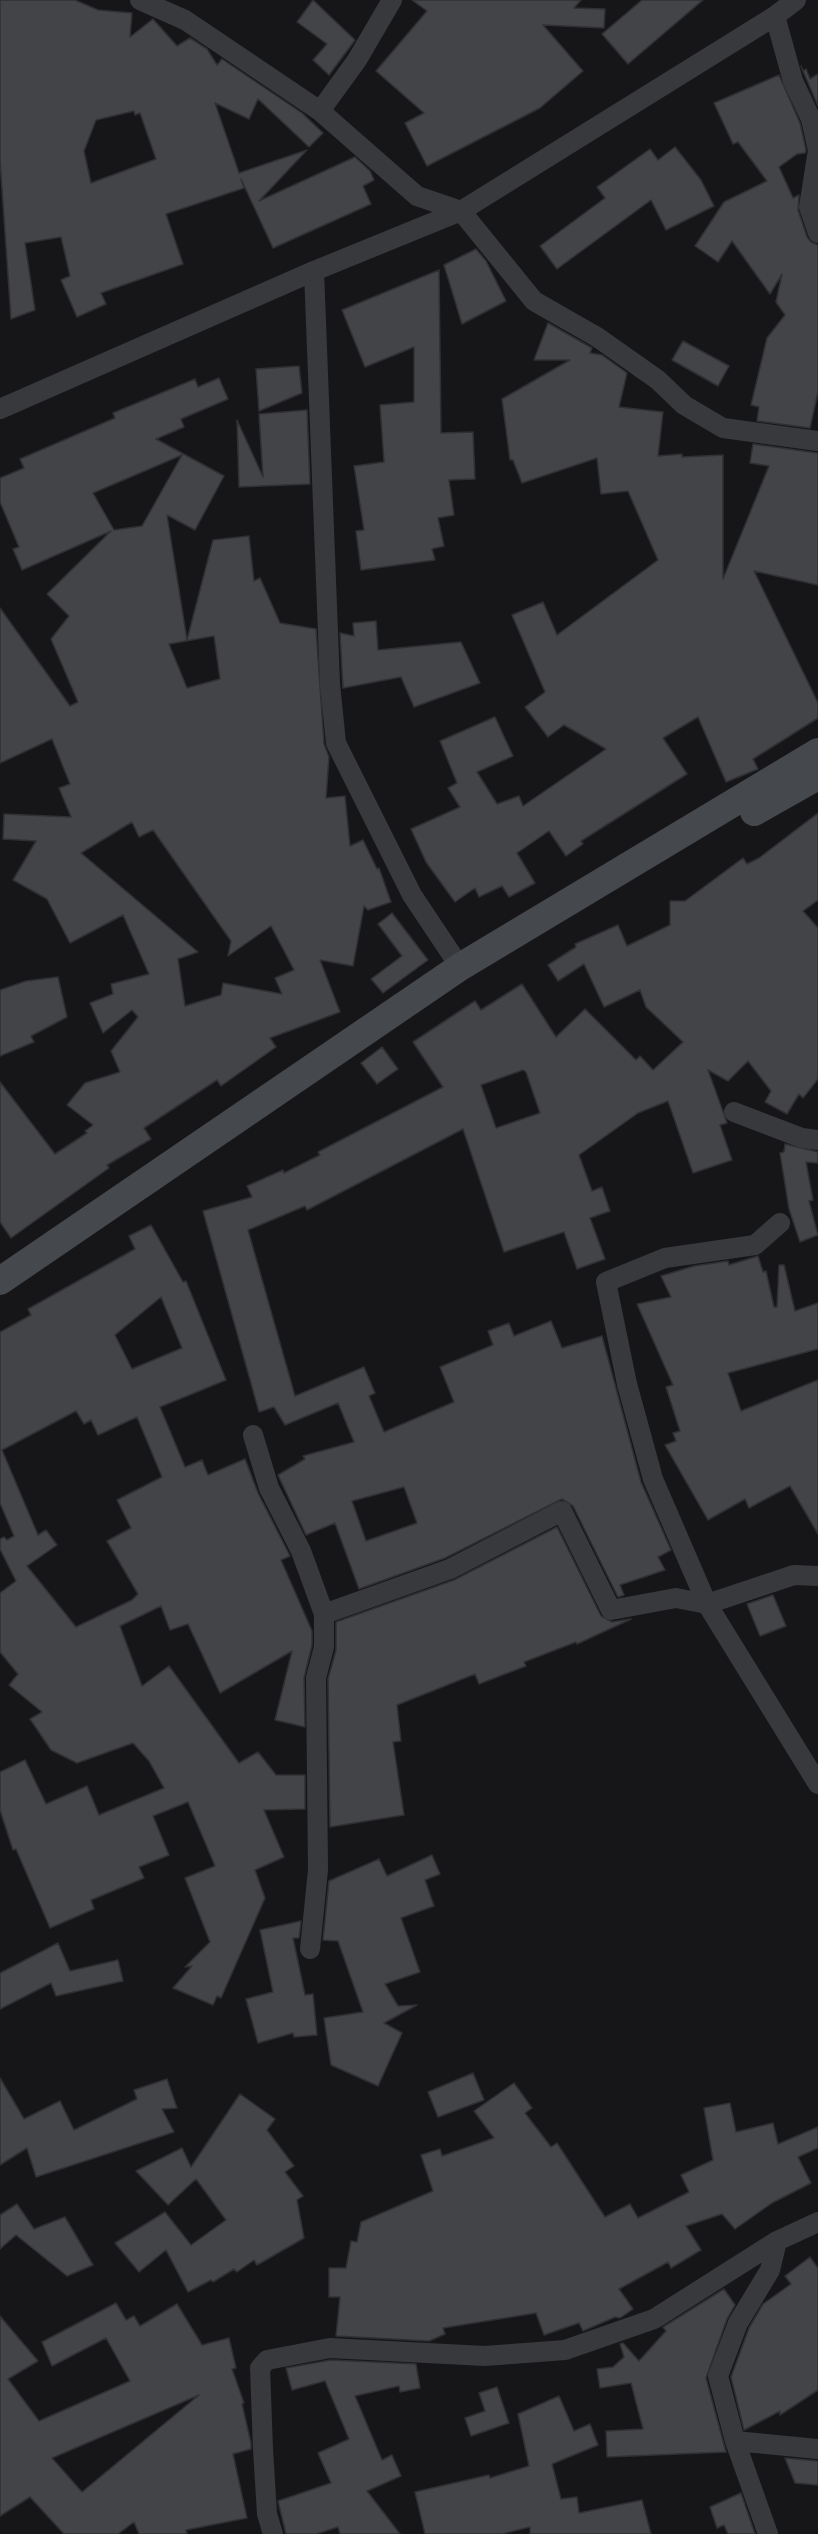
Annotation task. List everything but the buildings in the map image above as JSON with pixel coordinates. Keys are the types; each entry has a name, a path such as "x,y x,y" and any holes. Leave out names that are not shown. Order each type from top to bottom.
{"street":[{"path":"140,0 185,20 320,111 417,196 460,211 534,301 597,336 704,418 723,428 818,441"},
{"path":"320,111 357,60 392,0"},
{"path":"0,409 314,271 460,211 775,16 796,0"},
{"path":"775,16 793,81 811,119 818,150 809,207 818,234"},
{"path":"314,271 330,684 336,743 412,895 460,967"},
{"path":"0,1281 460,967 818,752"},
{"path":"0,1296 471,981 818,776"},
{"path":"734,1112 802,1138 818,1140"},
{"path":"780,1223 755,1245 665,1258 606,1282 627,1384 653,1479 707,1604 818,1785"},
{"path":"253,1435 269,1488 301,1551 324,1614 324,1647 316,1678 318,1869 310,1949"},
{"path":"324,1614 450,1569 562,1511 611,1610 676,1598 707,1604 794,1575 818,1576"},
{"path":"273,2534 267,2514 261,2403 260,2368 267,2360 330,2348 485,2356 565,2350 654,2319 777,2241 817,2222"},
{"path":"768,2534 735,2441 718,2376 738,2323 770,2270 777,2241"},
{"path":"735,2441 818,2449"}]}
